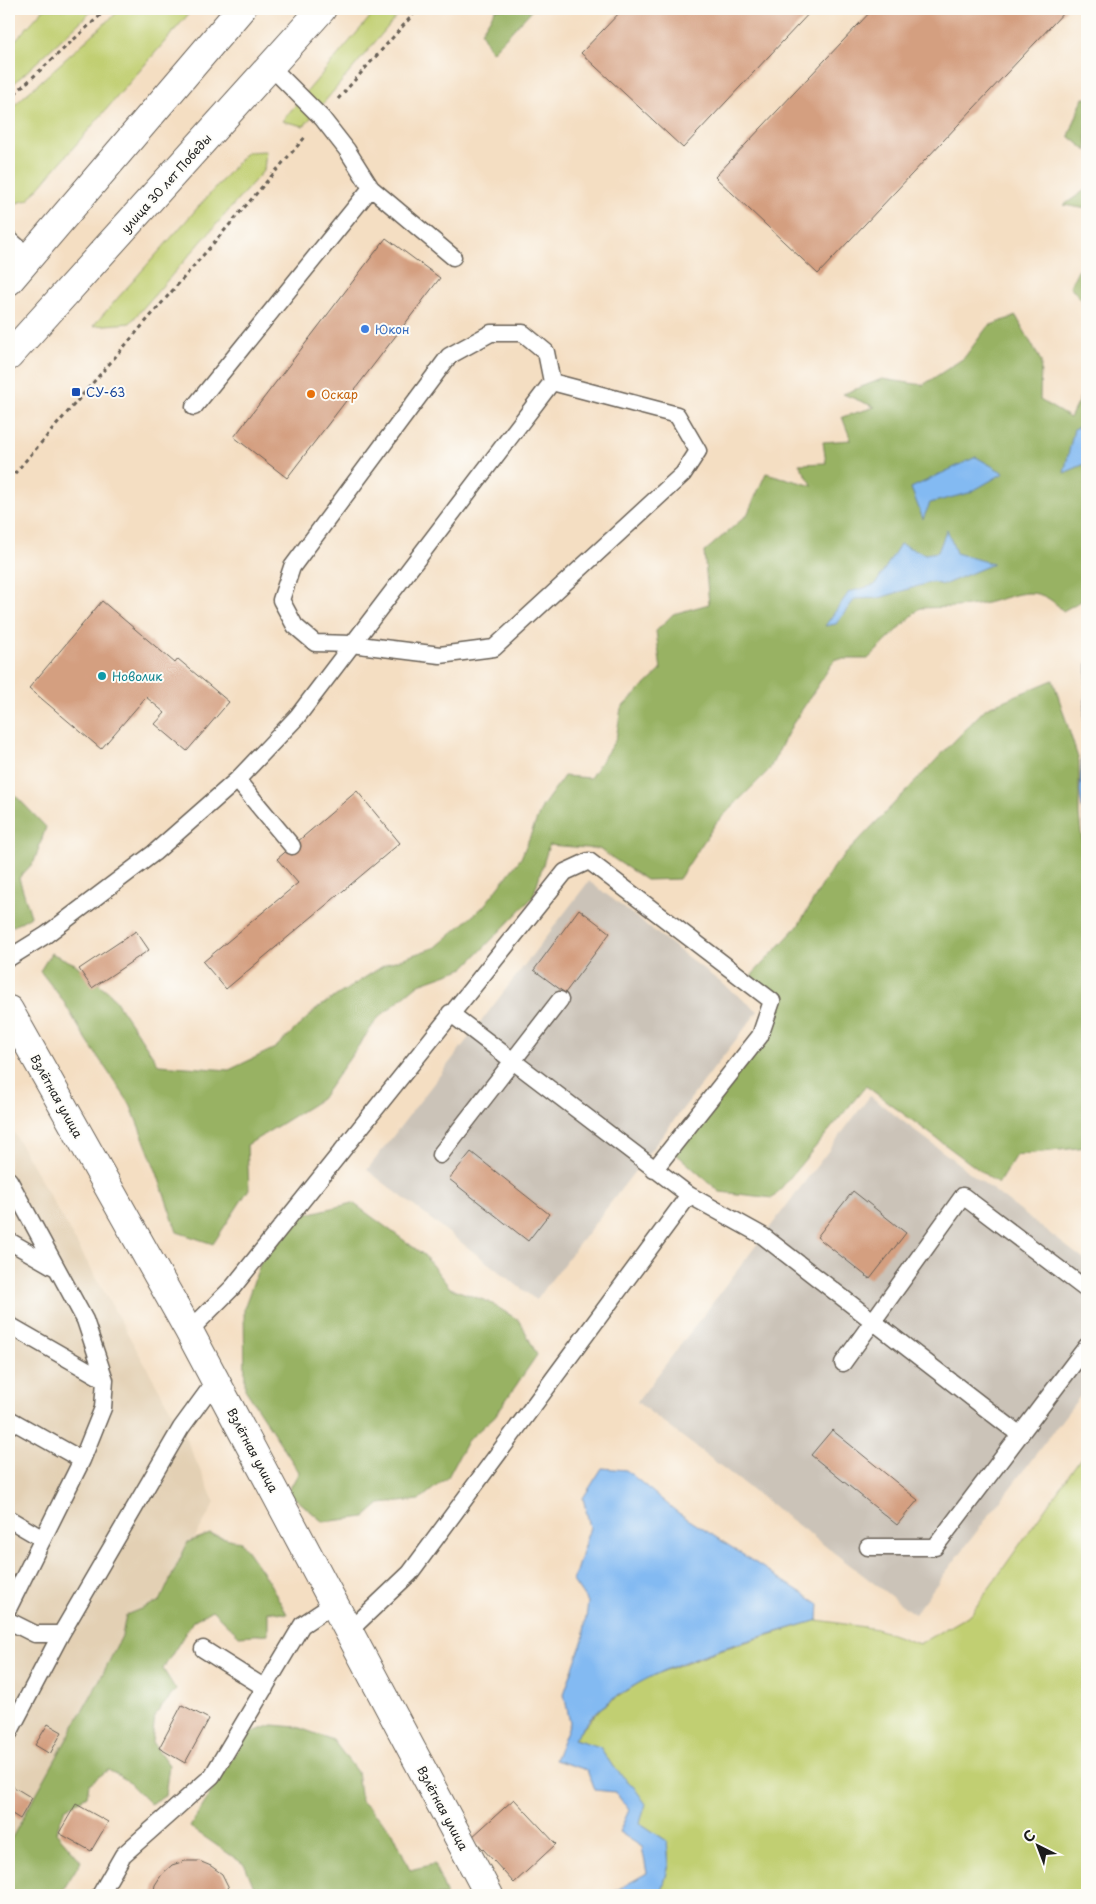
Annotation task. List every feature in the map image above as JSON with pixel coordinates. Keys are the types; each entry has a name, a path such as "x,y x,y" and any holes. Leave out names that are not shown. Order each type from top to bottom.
{"street":[{"path":"9,281 241,9"},
{"name":"улица 30 лет Победы","path":"9,356 272,67 322,9"},
{"name":"Взлётная улица","path":"9,1010 189,1330 350,1630 489,1895"}],"lane":[{"path":"272,67 322,118 371,188 453,257"},
{"path":"194,407 371,188"},
{"path":"9,238 29,256"},
{"path":"9,958 46,935 154,853 237,780 296,717 351,644 552,382 546,352 523,333 491,333 449,356 292,567 281,600 295,626 315,643 351,644 440,655 494,648 683,474 698,452 677,415 552,382"},
{"path":"237,780 292,846"},
{"path":"189,1330 233,1287 450,1013 565,872 589,861 725,962 772,1001 760,1036 654,1170"},
{"path":"440,1155 560,1000"},
{"path":"450,1013 688,1195 763,1236 1020,1435"},
{"path":"9,1180 85,1320 105,1380 103,1408 82,1460 9,1607"},
{"path":"350,1630 410,1573 688,1195"},
{"path":"843,1363 963,1196 1087,1290"},
{"path":"9,1241 56,1268"},
{"path":"9,1326 105,1380"},
{"path":"868,1546 935,1547 1087,1346"},
{"path":"9,1732 61,1634 181,1428 216,1380"},
{"path":"9,1419 82,1460"},
{"path":"9,1520 43,1539"},
{"path":"100,1895 123,1855 212,1776 302,1625 335,1603"},
{"path":"9,1621 36,1634 61,1634"},
{"path":"203,1649 265,1688"}],"path":[{"path":"9,99 107,9"},
{"path":"9,480 418,9"}],"shaded area":[{"path":"589,881 758,1011 536,1300 367,1170"},
{"path":"870,1096 1087,1262 1087,1387 914,1614 637,1402"},
{"path":"9,1124 181,1428 215,1503 9,1856"}],"green space":[{"path":"44,9 94,9 9,88 9,47"},
{"path":"121,9 193,9 28,200 9,205 9,110"},
{"path":"377,9 403,9 304,126 282,121"},
{"path":"496,9 533,9 492,52 481,32"},
{"path":"1083,98 1087,98 1087,151 1069,136"},
{"path":"266,151 264,170 130,323 93,326 247,152"},
{"path":"1087,187 1087,209 1064,205 1085,190"},
{"path":"1087,252 1087,302 1084,303 1070,286"},
{"path":"1016,316 1041,361 1040,400 1070,418 1087,383 1087,588 1081,601 1063,611 1043,596 1034,593 1024,593 982,604 959,607 920,608 868,659 835,659 792,725 769,770 716,823 679,879 646,880 599,849 549,845 533,897 464,968 419,984 378,1018 321,1099 247,1145 249,1189 213,1244 177,1232 157,1173 130,1104 87,1041 62,999 40,971 51,953 75,964 111,994 159,1065 229,1070 275,1048 319,1007 386,964 436,947 483,907 521,858 542,807 564,776 590,778 616,739 621,708 661,670 656,631 673,614 709,604 704,552 747,515 766,473 813,486 799,464 826,463 823,442 851,440 842,417 875,407 843,394 882,379 923,385 964,358 988,326"},
{"path":"1053,680 1079,761 1079,815 1087,883 1087,1147 1016,1155 998,1184 866,1086 773,1198 720,1192 674,1152 779,1010 751,976 798,926 833,867 986,708"},
{"path":"9,789 46,827 34,862 19,878 31,916 14,926 9,925"},
{"path":"353,1203 424,1255 450,1288 489,1302 520,1321 537,1355 495,1416 467,1441 448,1477 419,1500 380,1504 365,1517 323,1522 288,1492 299,1472 245,1389 244,1308 263,1256 302,1215"},
{"path":"1087,1449 1087,1895 661,1895 669,1865 667,1841 640,1823 633,1786 613,1767 600,1747 574,1739 601,1708 648,1677 717,1651 818,1620 877,1629 919,1644 971,1614"},
{"path":"210,1534 241,1542 269,1582 287,1614 268,1611 268,1634 239,1636 212,1610 193,1621 163,1669 176,1690 155,1715 152,1742 169,1765 165,1796 150,1804 125,1779 108,1770 89,1784 87,1796 65,1809 56,1832 81,1861 60,1895 9,1895 9,1843 98,1683 122,1636 126,1615 160,1601 188,1542"},
{"path":"273,1725 297,1727 333,1740 357,1772 361,1801 393,1832 410,1870 434,1864 447,1895 257,1895 245,1865 190,1827 247,1734"}],"water":[{"path":"1087,423 1087,463 1064,473 1074,429"},
{"path":"976,457 1004,473 969,493 930,503 923,519 911,488"},
{"path":"947,529 956,553 993,564 943,585 932,582 879,598 855,599 836,624 825,626 849,592 875,585 900,544 925,554 938,552"},
{"path":"1087,663 1087,843 1080,792"},
{"path":"602,1468 626,1470 677,1512 819,1604 818,1620 706,1654 651,1677 598,1710 574,1739 600,1747 613,1767 633,1786 646,1804 640,1823 667,1841 669,1865 661,1895 608,1895 647,1873 642,1847 619,1832 629,1810 615,1792 594,1790 587,1770 555,1760 570,1723 564,1694 583,1639 588,1603 573,1581 590,1527 583,1498"}],"building":[{"path":"623,9 813,9 683,148 581,53"},
{"path":"873,9 1067,9 818,274 715,177"},
{"path":"386,238 440,278 287,478 234,437"},
{"name":"Новолик","path":"102,601 175,663 178,659 229,702 187,751 155,724 165,713 146,697 101,749 29,688"},
{"path":"357,791 400,843 226,989 203,962 298,883 277,859"},
{"path":"579,909 610,933 565,993 534,970"},
{"path":"136,931 149,950 92,988 79,969"},
{"path":"471,1152 549,1214 528,1241 449,1179"},
{"path":"853,1191 906,1233 870,1279 817,1237"},
{"path":"832,1430 918,1500 897,1525 811,1455"},
{"path":"182,1705 209,1719 185,1763 159,1748"},
{"path":"48,1724 62,1732 50,1754 35,1745"},
{"path":"9,1784 32,1798 20,1819 9,1812"},
{"path":"514,1799 556,1844 514,1883 472,1837"},
{"path":"76,1804 108,1822 91,1851 59,1833"},
{"path":"185,1861 199,1861 211,1866 222,1874 230,1895 153,1895 155,1885 162,1874 172,1865"}],"place":[{"name":"Юкон","path":"365,329"},
{"name":"СУ-63","path":"76,392"},
{"name":"Оскар","path":"311,394"},
{"name":"Новолик","path":"102,676"}]}
